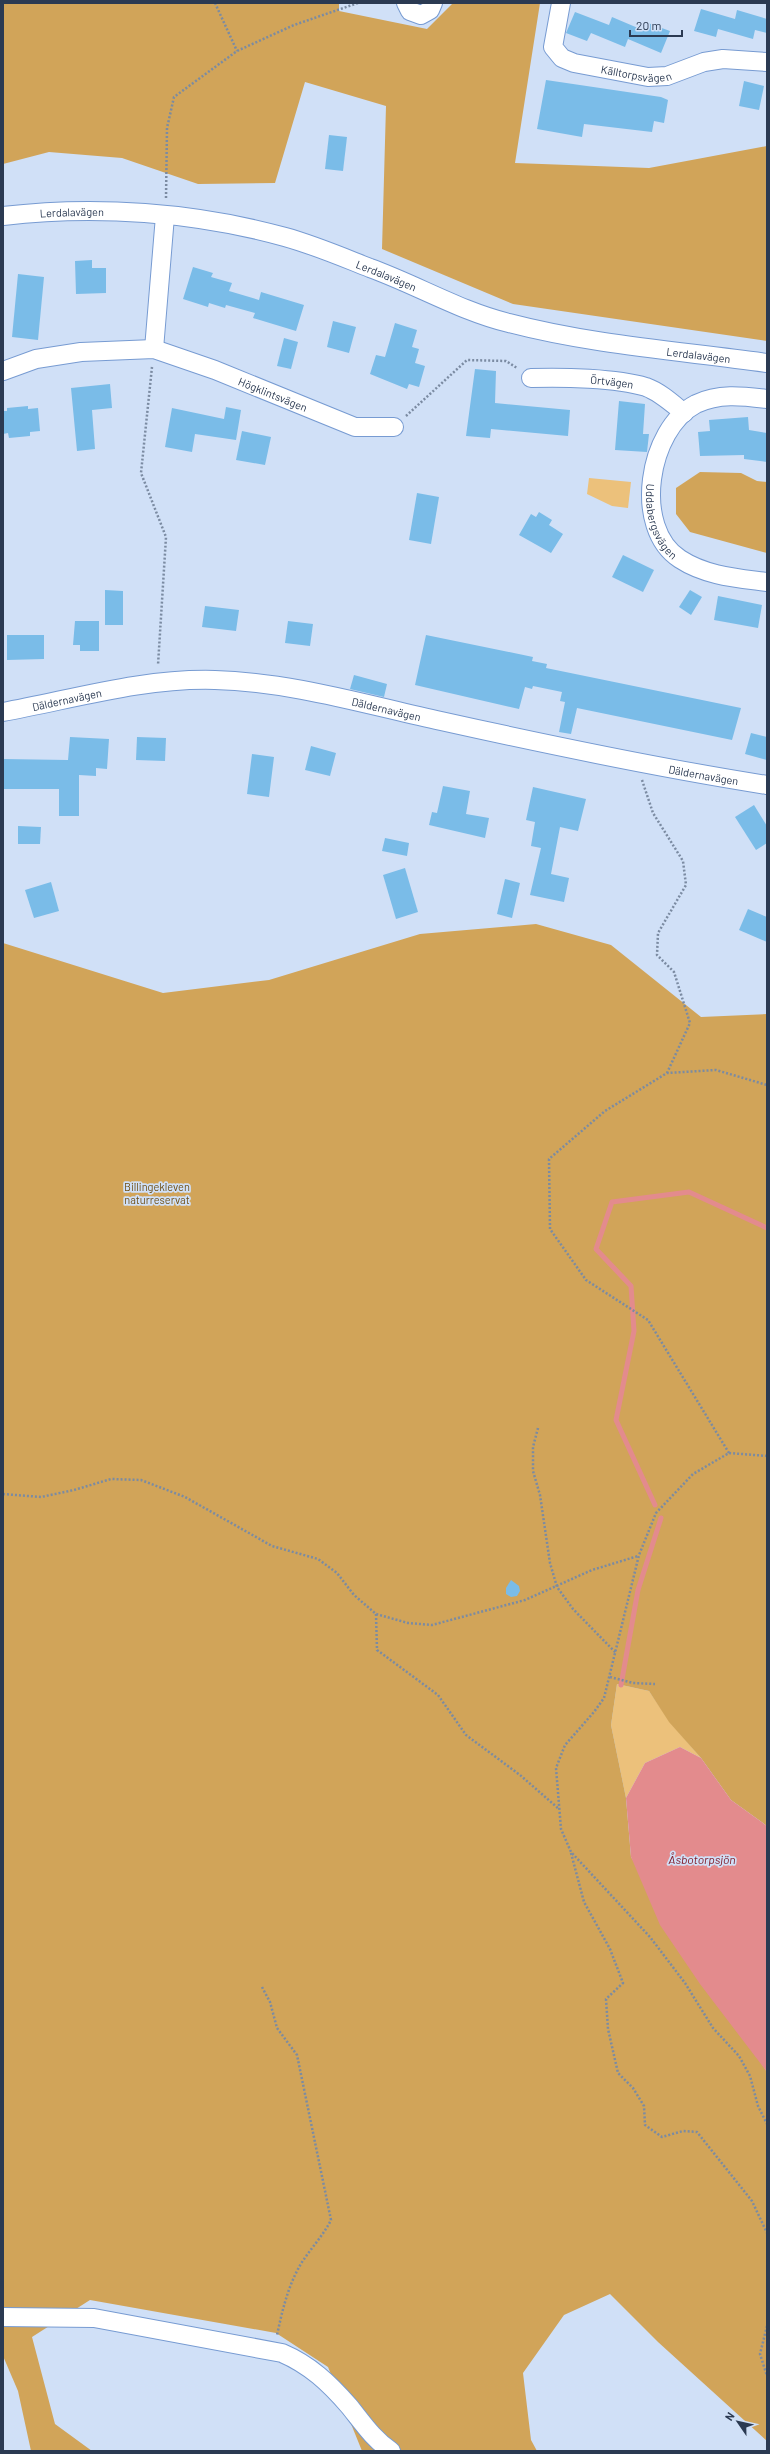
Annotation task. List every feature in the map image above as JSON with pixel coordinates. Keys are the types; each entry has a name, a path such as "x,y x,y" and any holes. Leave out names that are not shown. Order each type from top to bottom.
{"street":[{"path":"406,3 410,11 421,15 430,10 433,3"},
{"name":"Källtorpsvägen","path":"561,3 554,47 562,58 574,63 648,76 668,76 704,62 724,59 767,62"},
{"name":"Lerdalavägen","path":"3,216 42,211 136,211 213,222 285,237 373,269 444,301 508,323 583,339 767,363"},
{"path":"154,349 166,216"},
{"name":"Högklintsvägen","path":"3,371 36,360 81,352 154,349 215,370 355,427 394,428"},
{"name":"Örtvägen","path":"531,378 561,377 646,388 666,398 684,413"},
{"name":"Uddabergsvägen","path":"767,399 733,395 711,398 694,405 684,413 665,438 655,464 650,490 653,518 662,539 679,558 700,569 728,577 767,582"},
{"name":"Däldernavägen","path":"3,712 117,687 214,680 257,683 299,690 578,752 767,785"},
{"path":"3,2317 94,2318 275,2351 301,2362 318,2373 350,2407 365,2428 391,2451"}],"path":[{"path":"215,3 237,51"},
{"path":"166,216 167,128 174,97 237,51 294,25 358,3"},
{"path":"394,428 467,360 506,361 531,378"},
{"path":"151,374 141,473 166,537 157,683"},
{"path":"637,762 653,813 683,861 686,885 658,933 657,955 674,972 690,1023 667,1073"},
{"path":"729,1453 648,1320 586,1280 550,1229 549,1159 605,1111 667,1073 716,1070 767,1085"},
{"path":"538,1428 533,1447 533,1471 540,1495 550,1563 557,1587 573,1609 616,1653"},
{"path":"767,1456 729,1453 693,1474 656,1513 638,1555 616,1653 604,1698 594,1712 565,1745 556,1768 560,1829 571,1852 584,1902 610,1949 623,1983 606,1999 608,2029 618,2073 633,2088 644,2106 645,2125 662,2137 683,2131 697,2132 752,2201 767,2233"},
{"path":"3,1494 41,1497 74,1490 111,1479 141,1480 185,1497 272,1546 318,1559 337,1573 354,1595 376,1614 408,1623 432,1625 525,1600 557,1587 592,1570 638,1555"},
{"path":"376,1614 377,1650 438,1695 466,1735 520,1775 559,1809"},
{"path":"610,1677 626,1682 655,1684"},
{"path":"571,1852 650,1937 684,1983 713,2028 739,2056 750,2076 758,2106 767,2124"},
{"path":"262,1987 270,2002 277,2028 297,2055 331,2220 322,2238 298,2269 283,2305 275,2351"},
{"path":"767,2326 760,2354 767,2376"}],"shaded area":[{"path":"589,478 631,482 628,508 612,506 587,494"},
{"path":"617,1684 649,1691 670,1722 701,1758 680,1747 645,1763 626,1798 611,1725"}],"green space":[{"path":"3,3 339,3 339,11 427,29 453,3 540,3 515,163 649,168 767,146 767,341 513,304 382,249 386,106 305,82 275,183 198,184 122,158 49,152 3,164"},
{"path":"700,472 741,473 757,481 767,482 767,553 690,532 676,514 676,488"},
{"name":"Billingekleven naturreservat","path":"536,924 611,945 701,1017 767,1014 767,1826 731,1800 701,1758 669,1722 649,1691 617,1684 611,1725 626,1798 631,1857 767,2072 767,2441 658,2342 610,2294 564,2315 523,2373 531,2440 537,2451 362,2451 328,2367 276,2333 90,2300 32,2337 55,2424 92,2451 31,2451 18,2391 3,2356 3,943 163,993 269,980 420,934"}],"water":[{"name":"Åsbotorpsjön","path":"680,1747 701,1758 731,1800 767,1826 767,2072 700,1984 660,1925 631,1857 626,1798 645,1763"}],"building":[{"path":"701,9 735,19 737,10 767,19 767,33 755,30 753,39 718,29 716,37 694,31"},
{"path":"575,12 609,25 612,17 645,31 648,23 670,31 661,53 628,39 625,47 591,33 587,41 566,33"},
{"path":"546,80 661,97 668,100 664,123 654,121 652,132 584,124 582,137 537,129"},
{"path":"744,81 764,86 759,110 739,106"},
{"path":"329,135 347,137 343,171 325,169"},
{"path":"92,260 92,268 106,268 106,293 76,294 75,261"},
{"path":"193,267 213,273 211,277 232,283 229,291 259,300 261,292 304,305 296,331 253,318 255,313 226,305 225,308 209,303 208,307 183,299"},
{"path":"18,274 44,277 38,340 12,337"},
{"path":"333,321 356,327 349,353 327,347"},
{"path":"395,323 417,330 412,347 419,349 415,363 425,366 419,387 409,384 407,389 370,374 376,355 385,357"},
{"path":"284,338 298,342 291,369 277,366"},
{"path":"475,369 496,371 495,403 570,410 568,436 491,429 490,438 466,436"},
{"path":"110,384 112,408 92,410 95,449 77,451 71,388"},
{"path":"619,401 645,404 643,434 649,434 647,452 615,450"},
{"path":"28,406 28,409 38,408 40,431 30,432 30,436 9,438 8,433 3,434 3,411 7,411 7,408"},
{"path":"226,407 241,410 236,440 195,434 192,452 165,447 172,408 224,419"},
{"path":"748,417 749,430 767,433 767,462 744,459 744,455 700,456 698,432 710,431 709,420"},
{"path":"242,431 271,437 265,465 236,460"},
{"path":"417,493 439,497 431,544 409,540"},
{"path":"539,512 552,520 549,525 563,534 551,553 519,535 531,514 536,517"},
{"path":"623,555 654,570 643,592 612,577"},
{"path":"105,590 123,591 123,625 105,625"},
{"path":"690,590 702,597 691,615 679,607"},
{"path":"718,596 762,605 758,628 714,620"},
{"path":"205,606 239,610 236,631 202,627"},
{"path":"75,621 99,621 99,651 80,651 80,645 73,645"},
{"path":"288,621 313,624 310,646 285,643"},
{"path":"7,635 44,635 44,659 7,660"},
{"path":"426,635 533,657 532,661 547,664 546,668 741,708 732,740 577,708 571,734 559,732 565,702 560,701 562,692 533,686 532,689 525,687 519,709 415,685"},
{"path":"354,675 387,684 384,697 350,689"},
{"path":"751,733 767,737 767,760 745,754"},
{"path":"70,737 109,739 107,769 96,768 96,776 79,775 79,816 59,816 59,789 3,789 3,759 68,760"},
{"path":"137,737 166,738 165,761 136,760"},
{"path":"311,746 336,753 330,776 305,770"},
{"path":"252,754 274,757 269,797 247,794"},
{"path":"443,786 470,791 466,814 489,818 485,838 429,825 432,812 437,813"},
{"path":"533,787 586,799 578,831 560,827 551,874 569,878 564,902 530,895 541,848 531,846 535,822 526,820"},
{"path":"754,805 767,826 767,843 756,850 735,817"},
{"path":"18,826 41,827 40,844 18,844"},
{"path":"385,838 409,843 407,856 382,851"},
{"path":"405,868 418,912 396,919 383,875"},
{"path":"505,879 520,883 512,918 497,914"},
{"path":"51,882 59,911 34,918 25,890"},
{"path":"748,909 767,917 767,942 739,930"},
{"path":"511,1580 519,1586 520,1591 517,1596 511,1597 506,1594 506,1588"}],"waterway":[{"path":"655,1505 616,1420 634,1331 631,1286 596,1249 612,1202 689,1192 767,1228"},
{"path":"621,1685 638,1590 661,1518"}]}
